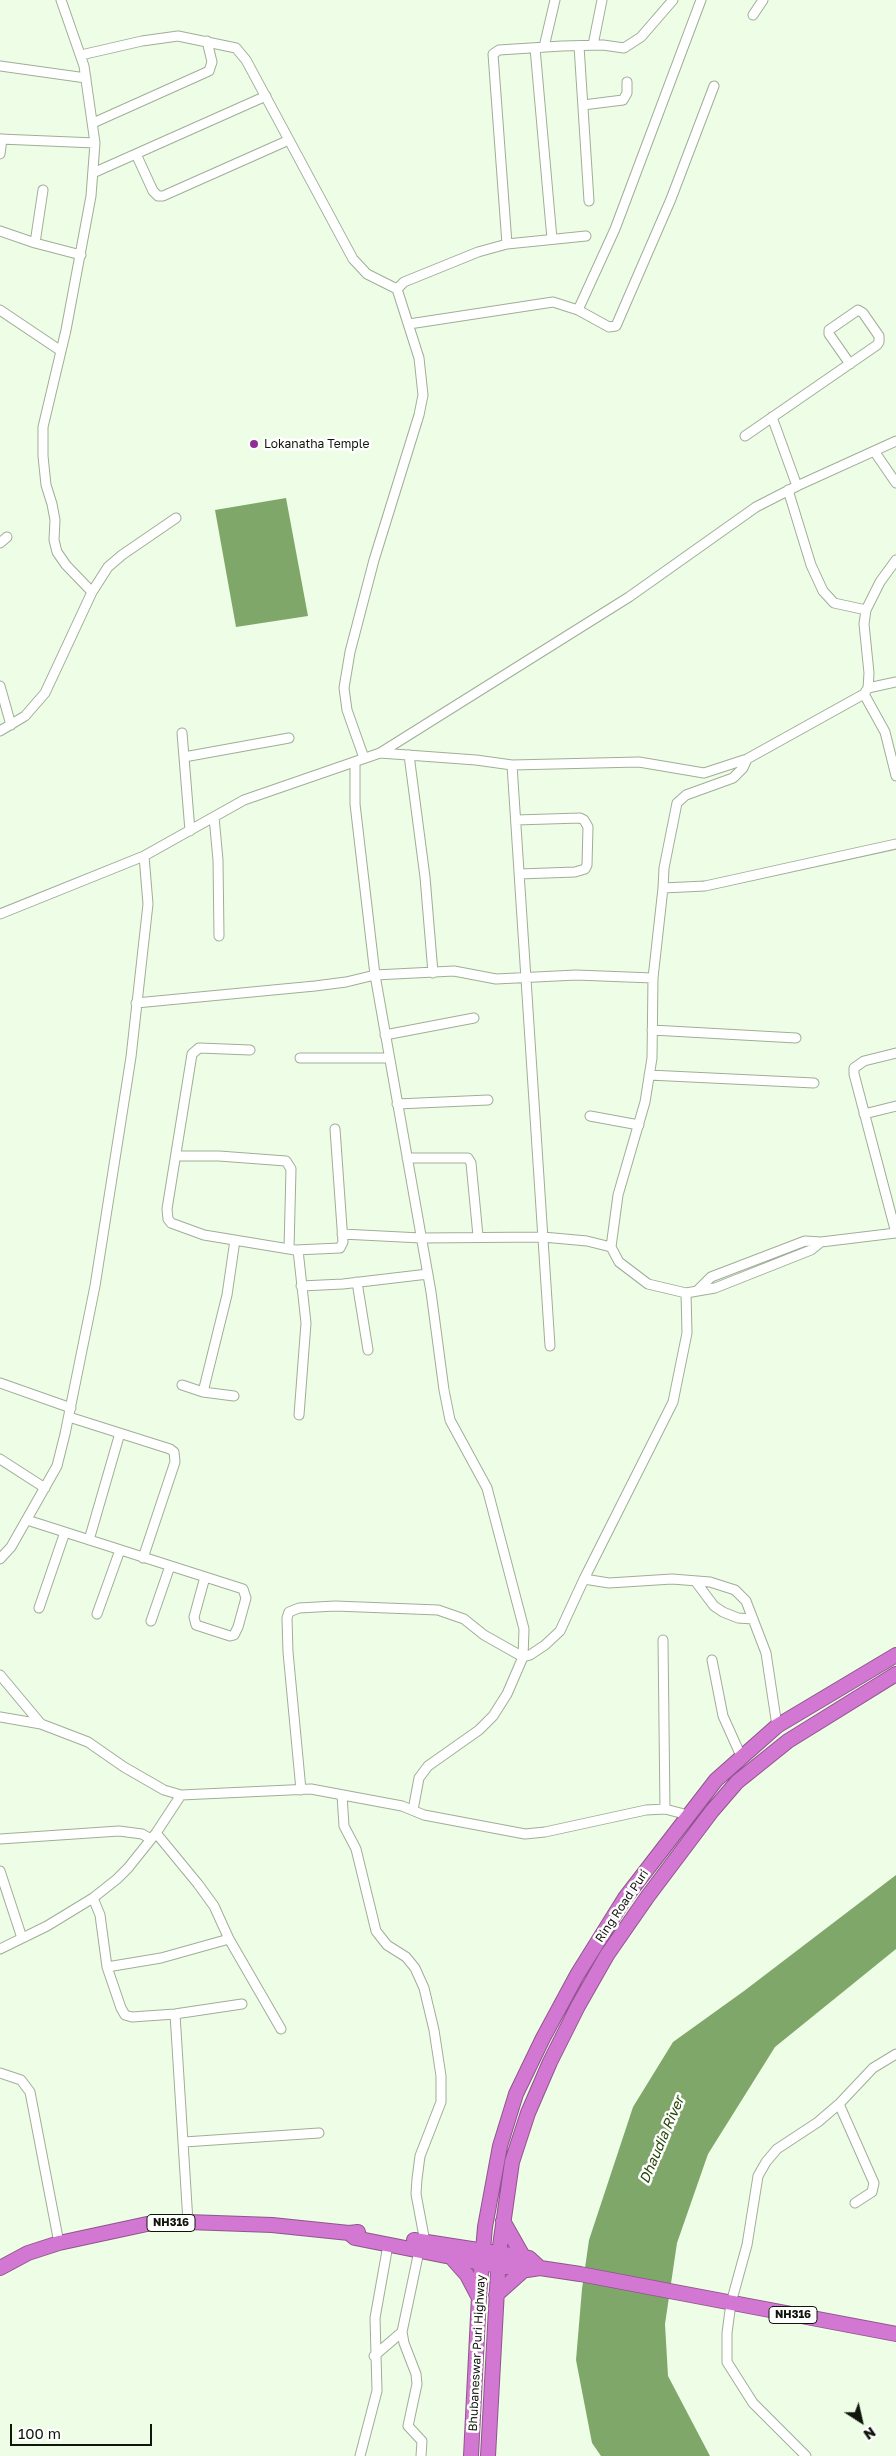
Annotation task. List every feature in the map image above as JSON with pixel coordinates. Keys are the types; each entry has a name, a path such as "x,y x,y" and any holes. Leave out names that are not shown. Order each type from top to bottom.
{"highway":[{"name":"Ring Road Puri","path":"482,2257 484,2227 500,2146 516,2094 542,2038 577,1975 625,1898 716,1780 741,1756 778,1726 896,1655"},
{"name":"Ring Road Puri","path":"498,2259 502,2220 512,2162 528,2112 550,2062 607,1955 653,1889 712,1811 742,1777 788,1740 896,1674"},
{"path":"496,2295 524,2264 502,2220"},
{"name":"NH316","path":"0,2268 28,2253 59,2242 147,2224 188,2222 272,2224 349,2233 356,2231 452,2252 524,2264 529,2258 541,2268 896,2334"},
{"path":"479,2296 452,2252 484,2227"},
{"name":"NH316","path":"349,2233 354,2238 388,2245 422,2246"},
{"name":"Bhubaneswar Puri Highway","path":"471,2456 482,2257"},
{"name":"Bhubaneswar Puri Highway","path":"488,2456 498,2259"}],"street":[{"path":"61,0 81,55 95,143 91,196 81,255 43,427 42,456 52,504 54,540 57,552 66,565 92,592"},
{"path":"552,239 540,48 555,0"},
{"path":"593,45 602,0"},
{"path":"507,244 493,54 499,50 593,45 624,48 640,37 674,0"},
{"path":"578,310 615,229 701,0"},
{"path":"753,15 763,0"},
{"path":"81,55 163,37 191,37 236,48 246,60 266,96 353,259 367,274 397,289"},
{"path":"93,123 209,70 212,62 207,41"},
{"path":"579,46 589,201"},
{"path":"0,66 86,78"},
{"path":"583,104 623,100 627,94 627,82"},
{"path":"409,324 553,302 578,310 609,327 613,327 618,323 671,199 714,86"},
{"path":"92,174 266,96"},
{"path":"0,154 1,139 95,143"},
{"path":"136,154 153,191 158,196 163,196 289,140"},
{"path":"35,243 43,190"},
{"path":"0,231 35,243 81,255"},
{"path":"364,758 347,710 344,688 350,652 374,560 419,415 422,395 419,358 409,324 397,294 397,289 404,282 478,252 507,244 586,236"},
{"path":"0,310 61,351"},
{"path":"745,436 850,364 877,345 880,339 863,313 858,310 829,330 829,334 850,364"},
{"path":"772,417 797,486"},
{"path":"0,914 144,856 244,800 380,753 629,597 756,507 788,490 896,441"},
{"path":"874,451 896,483"},
{"path":"788,490 810,565 823,591 834,602 866,610"},
{"path":"0,731 25,716 45,693 92,592 104,572 115,561 176,518"},
{"path":"896,560 880,582 866,610 864,624 870,673 866,691 885,732 896,776"},
{"path":"380,753 476,760 512,765 639,762 704,774 747,759 866,691 896,682"},
{"path":"0,686 11,725"},
{"path":"182,733 190,831"},
{"path":"184,757 289,738"},
{"path":"409,755 425,876 433,973"},
{"path":"747,759 743,768 733,778 686,795 677,803 664,868 653,978 649,1075 639,1125 618,1195 611,1247 619,1262 631,1273 648,1284 686,1293 698,1290 711,1277 805,1241 821,1242 896,1233 854,1074 854,1068 864,1062 896,1053"},
{"path":"354,762 356,813 375,974 388,1058 428,1274 444,1390 450,1420 487,1488 500,1547 524,1628 522,1657 507,1694 492,1716 479,1730 428,1766 419,1778 413,1810"},
{"path":"512,765 550,1346"},
{"path":"214,817 218,860 219,936"},
{"path":"516,820 580,818 584,820 588,827 587,865 584,869 575,872 519,874"},
{"path":"663,888 705,886 896,844"},
{"path":"0,1559 11,1547 56,1466 70,1412 95,1286 131,1057 148,904 144,856"},
{"path":"136,1003 315,986 346,982 375,974 454,971 496,979 576,975 653,978"},
{"path":"384,1035 474,1018"},
{"path":"652,1030 796,1038"},
{"path":"250,1050 199,1048 195,1050 167,1210 168,1219 171,1223 204,1235 294,1250 340,1248 342,1246 342,1234 335,1130"},
{"path":"300,1058 388,1058"},
{"path":"649,1075 814,1083"},
{"path":"397,1104 488,1100"},
{"path":"864,1114 896,1106"},
{"path":"590,1116 639,1125"},
{"path":"176,1156 220,1156 286,1161 291,1169 294,1250 301,1286 306,1331 299,1415"},
{"path":"406,1158 468,1158 471,1164 478,1236"},
{"path":"342,1234 421,1238 478,1236 543,1237 577,1240 611,1247"},
{"path":"203,1392 226,1295 235,1240"},
{"path":"301,1286 428,1274"},
{"path":"357,1282 368,1350"},
{"path":"300,1790 287,1618 294,1609 335,1606 438,1610 464,1619 484,1635 522,1657 530,1655 560,1631 584,1579 674,1402 687,1333 686,1293"},
{"path":"0,1383 120,1433 170,1448 176,1457 143,1558"},
{"path":"182,1385 203,1392 234,1396"},
{"path":"89,1540 120,1433"},
{"path":"0,1459 45,1488"},
{"path":"27,1520 143,1558 238,1586 245,1593 238,1627 234,1635 230,1636 196,1625 194,1617 205,1577"},
{"path":"39,1608 65,1532"},
{"path":"97,1614 120,1550"},
{"path":"151,1621 170,1566"},
{"path":"584,1579 609,1583 672,1579 710,1582 735,1590 746,1601 768,1664 778,1726"},
{"path":"696,1582 714,1606 723,1612 738,1618 753,1618"},
{"path":"663,1640 665,1809"},
{"path":"712,1660 723,1716 741,1756"},
{"path":"0,1675 41,1724"},
{"path":"0,1717 41,1724 88,1742 124,1767 164,1790 181,1795 311,1789 402,1806 424,1815 525,1834 545,1832 646,1810 665,1809 688,1815"},
{"path":"0,1949 93,1898 128,1868 181,1795"},
{"path":"342,1795 344,1826 356,1849 376,1931 387,1944 406,1957 415,1968 424,1988 434,2030 441,2076 441,2102 420,2156 416,2194 422,2246 402,2332 404,2343 416,2374 417,2384 408,2426 422,2441 421,2456"},
{"path":"0,1839 118,1831 153,1836 207,1896 229,1939 281,2029"},
{"path":"0,1871 22,1938"},
{"path":"93,1898 100,1915 107,1967 125,2015 132,2017 175,2014 242,2004"},
{"path":"107,1967 161,1958 229,1939"},
{"path":"175,2014 188,2222"},
{"path":"806,2456 753,2403 728,2362 727,2333 731,2303 747,2245 758,2176 766,2162 777,2149 818,2122 839,2104 873,2068 896,2054"},
{"path":"0,2073 21,2080 30,2092 59,2242"},
{"path":"839,2104 874,2183 872,2192 855,2203"},
{"path":"184,2142 319,2133"},
{"path":"360,2456 378,2380 374,2356 375,2318 388,2245"},
{"path":"374,2356 402,2332"}],"water":[{"path":"286,498 308,616 236,627 215,510"},
{"name":"Dhaudia River","path":"896,1875 896,1949 775,2047 708,2154 677,2243 665,2324 668,2376 710,2456 601,2456 592,2443 576,2360 582,2289 589,2240 633,2107 673,2042 744,1991"}],"place":[{"name":"Lokanatha Temple","path":"254,444"}]}
